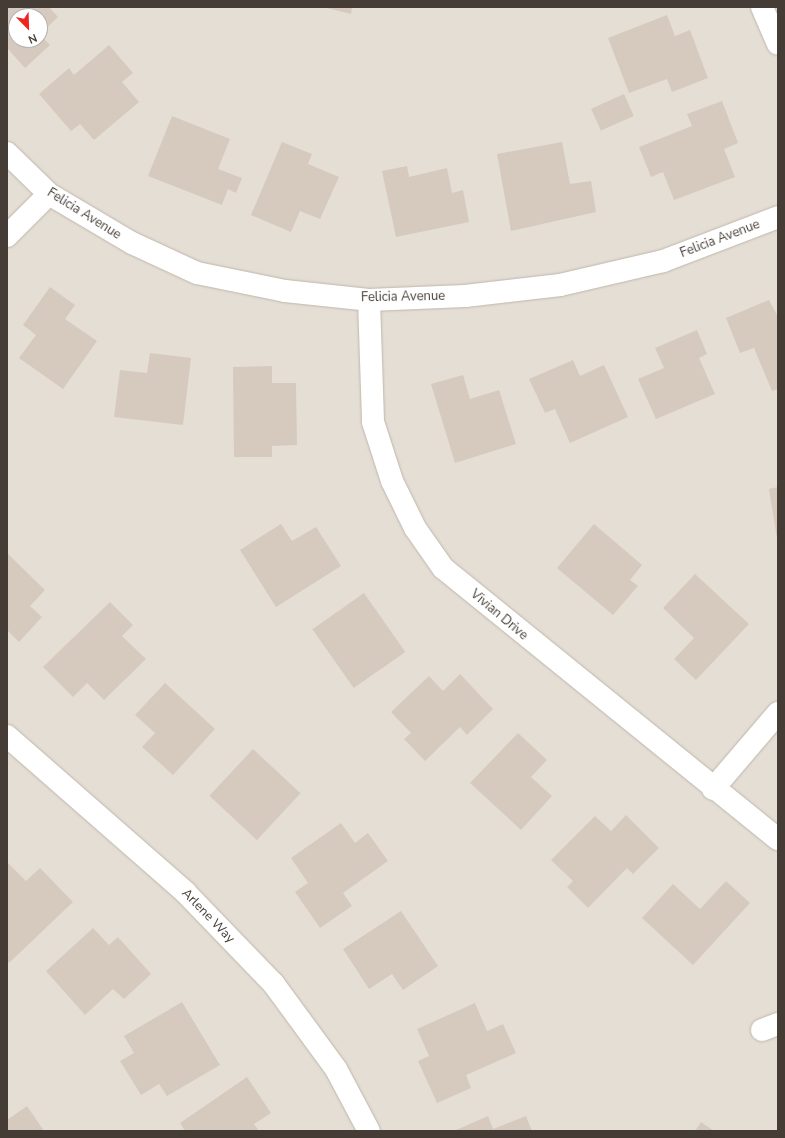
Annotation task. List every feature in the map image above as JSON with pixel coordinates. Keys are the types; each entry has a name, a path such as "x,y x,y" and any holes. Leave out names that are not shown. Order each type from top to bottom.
{"street":[{"path":"762,7 778,44"},
{"name":"Felicia Avenue","path":"7,153 48,194 132,243 197,273 285,291 369,300 465,296 560,285 663,261 778,217"},
{"path":"7,236 48,194"},
{"name":"Vivian Drive","path":"369,300 373,422 392,481 415,528 443,568 713,789 778,839"},
{"path":"713,789 778,713"},
{"name":"Arlene Way","path":"7,736 186,892 273,983 336,1069 369,1131"}],"shaded area":[{"path":"7,7 778,7 778,1131 7,1131"}],"building":[{"path":"7,7 49,7 58,17 48,26 48,8 8,8 8,48 47,48 25,68 7,48"},
{"path":"323,7 352,7 351,14"},
{"path":"667,15 675,36 690,30 708,78 672,92 667,79 629,93 608,38"},
{"path":"109,45 133,73 122,82 139,102 94,140 80,124 71,131 39,94 69,68 74,75"},
{"path":"624,94 634,116 601,131 591,109"},
{"path":"722,101 738,143 724,149 735,177 674,200 663,172 651,177 639,147 692,126 687,114"},
{"path":"172,116 230,139 218,169 242,178 236,193 228,189 222,205 148,176"},
{"path":"282,142 312,154 308,164 339,177 320,219 300,211 291,232 251,215"},
{"path":"562,142 570,184 591,181 596,212 511,231 497,154"},
{"path":"407,166 409,177 447,168 452,193 463,190 469,222 396,237 382,171"},
{"path":"50,287 75,305 65,319 97,341 63,389 19,358 36,335 23,325"},
{"path":"769,300 778,317 778,389 772,391 754,348 740,353 726,318"},
{"path":"697,330 707,354 699,358 715,394 656,419 638,379 664,368 655,348"},
{"path":"150,353 191,358 183,425 114,417 120,370 147,373"},
{"path":"573,360 580,376 604,365 628,417 570,443 555,409 545,413 529,379"},
{"path":"272,366 272,383 296,383 297,445 272,446 272,457 234,457 233,367"},
{"path":"463,375 470,399 499,390 516,444 455,463 431,384"},
{"path":"778,487 778,538 777,538 769,489"},
{"path":"281,524 292,541 316,527 341,566 276,607 240,550"},
{"path":"594,524 642,565 630,580 638,586 613,615 557,568"},
{"path":"7,553 45,590 30,606 42,617 19,642 7,630"},
{"path":"695,574 749,624 696,680 674,659 694,638 663,608"},
{"path":"364,593 405,652 354,688 312,629"},
{"path":"110,602 133,625 122,636 146,659 104,700 87,683 73,697 43,667"},
{"path":"460,674 493,709 467,735 460,727 425,761 404,739 411,733 391,712 429,676 443,691"},
{"path":"165,683 215,729 173,775 142,747 155,733 135,715"},
{"path":"518,733 547,760 531,777 552,796 521,830 470,783"},
{"path":"253,749 301,793 257,840 209,796"},
{"path":"626,815 659,848 633,874 627,868 588,908 567,887 573,881 551,860 595,816 611,831"},
{"path":"341,823 355,843 368,833 388,861 343,893 352,906 320,928 295,892 308,883 291,858"},
{"path":"7,862 26,881 40,868 73,902 9,963 7,961"},
{"path":"726,881 750,903 693,965 642,918 673,884 700,909"},
{"path":"401,911 438,966 403,990 392,974 369,989 343,949"},
{"path":"93,928 109,945 118,937 151,974 124,999 113,989 85,1015 46,971"},
{"path":"182,1002 220,1065 167,1096 159,1084 141,1095 120,1061 134,1053 124,1036"},
{"path":"475,1003 487,1031 503,1024 516,1053 466,1075 471,1088 437,1103 418,1061 429,1056 417,1029"},
{"path":"247,1077 271,1113 254,1124 259,1131 185,1131 180,1123"},
{"path":"27,1106 44,1131 7,1131 7,1120"},
{"path":"488,1116 493,1129 526,1116 532,1131 454,1131"},
{"path":"701,1122 714,1131 695,1131"}]}
